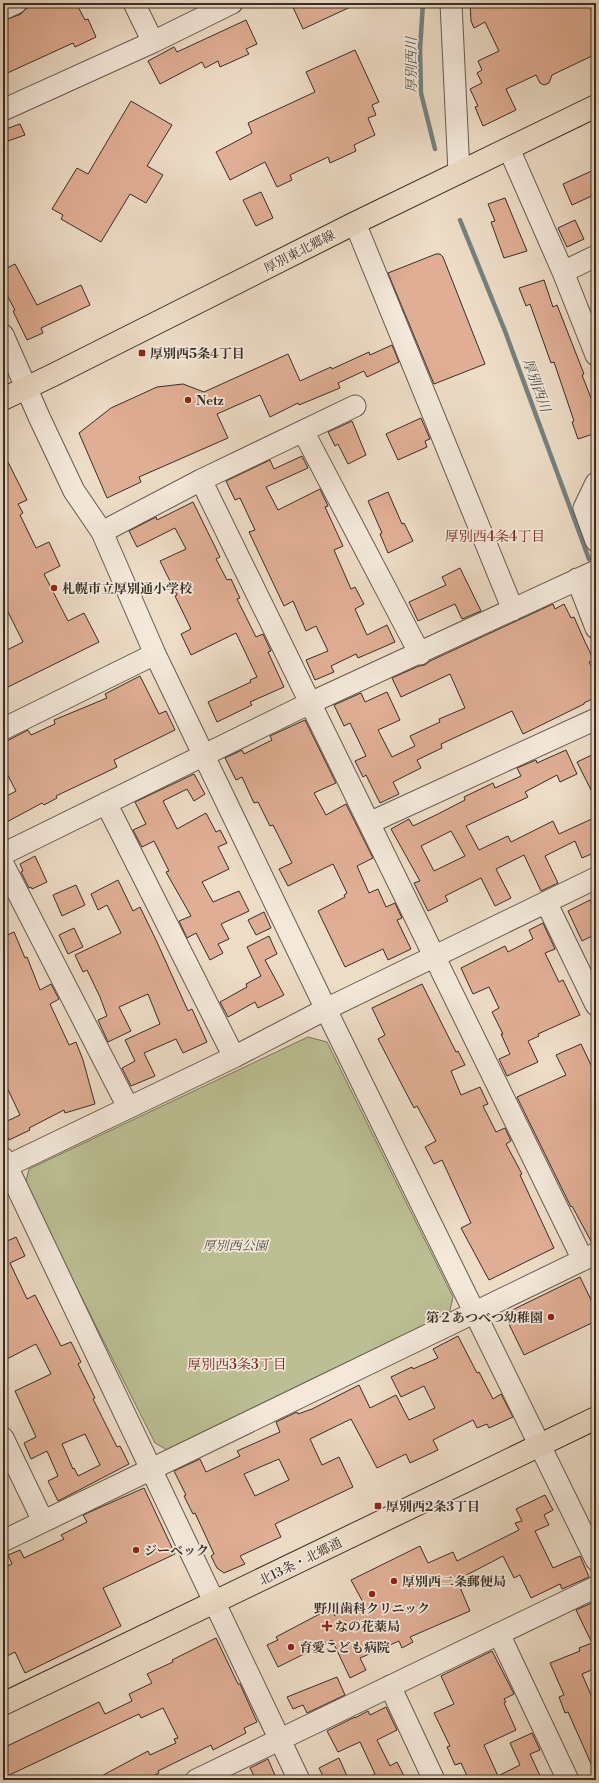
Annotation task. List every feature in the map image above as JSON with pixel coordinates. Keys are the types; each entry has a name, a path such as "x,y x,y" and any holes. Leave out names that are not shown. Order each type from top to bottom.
{"main road":[{"name":"厚別東北郷線","path":"3,399 355,223 596,106"},
{"name":"北13条・北郷通","path":"3,1704 541,1446 596,1418"}],"street":[{"path":"3,9 16,3"},
{"path":"134,3 153,42"},
{"path":"3,110 153,42 232,3"},
{"path":"451,3 459,173"},
{"path":"509,149 563,272 596,355"},
{"path":"355,223 513,610"},
{"path":"563,272 596,256"},
{"path":"3,335 74,491 102,532 154,654 203,756 596,1560"},
{"path":"102,532 201,480 355,406"},
{"path":"303,431 420,654"},
{"path":"3,1541 590,1257 434,957 201,480"},
{"path":"596,483 584,508 596,541"},
{"path":"3,854 310,703 420,654 596,571"},
{"path":"577,579 596,628"},
{"path":"3,729 154,654"},
{"path":"369,823 596,719"},
{"path":"106,803 234,1057"},
{"path":"3,864 128,1107"},
{"path":"299,1780 152,1470 4,1164 234,1057 326,1009 596,878"},
{"path":"546,902 596,1005"},
{"path":"3,1438 43,1521"},
{"path":"196,1780 596,1587"},
{"path":"498,1634 568,1780"},
{"path":"390,1686 434,1780"}],"green space":[{"name":"厚別西公園","path":"308,1037 327,1042 453,1297 449,1315 169,1451 155,1443 25,1185 29,1169"}],"building":[{"path":"38,3 76,3 85,20 88,19 96,37 75,47 73,43 3,75 3,21 21,14 27,8"},
{"path":"291,3 359,3 303,29"},
{"path":"470,3 596,3 596,54 552,75 549,83 544,85 540,83 536,75 506,89 516,110 483,126 475,107 478,106 470,89 482,83 477,73 482,70 478,61 499,51 485,22 474,28 471,21"},
{"path":"246,20 257,44 246,49 249,54 220,67 218,61 205,68 202,62 160,84 148,61 174,47 177,52"},
{"path":"355,50 379,102 372,105 376,115 368,118 375,135 354,145 356,151 330,163 328,157 290,175 292,180 277,187 265,162 230,180 216,152 252,133 248,123 315,92 306,72"},
{"path":"131,101 172,125 147,166 163,175 146,203 130,194 101,242 61,219 63,215 52,209 77,168 88,174"},
{"path":"20,124 25,135 8,141 3,130"},
{"path":"596,169 596,194 572,205 563,184"},
{"path":"261,192 273,218 256,226 243,200"},
{"path":"505,198 527,251 504,258 491,222 495,221 488,204"},
{"path":"575,220 584,239 567,247 558,228"},
{"path":"436,254 440,254 443,257 485,364 434,384 388,273"},
{"path":"15,264 37,305 81,285 90,305 41,328 43,333 27,340 13,311 15,310 3,288 3,270"},
{"path":"544,280 553,307 557,305 584,374 582,375 596,411 596,433 578,439 572,422 574,421 554,362 551,363 530,304 526,306 519,288"},
{"path":"392,345 399,362 367,377 364,371 338,383 340,388 299,405 298,403 270,417 260,395 217,414 228,438 139,477 141,482 107,498 79,433 111,408 157,387 183,384 204,392 288,354 300,381 331,367 332,369 369,352 370,355"},
{"path":"421,418 430,439 425,441 427,447 398,460 386,434"},
{"path":"352,421 366,455 348,464 338,444 335,446 328,432"},
{"path":"3,452 27,500 18,504 23,513 20,515 36,548 49,542 60,566 44,574 68,621 84,613 99,642 6,688 3,681 3,652 23,642 3,602"},
{"path":"302,456 308,468 266,487 278,510 320,489 328,506 325,507 343,546 334,550 351,589 355,587 364,604 355,609 367,635 387,625 395,642 358,658 356,654 331,666 334,672 315,680 306,660 328,651 316,626 306,631 293,601 284,606 249,532 255,530 240,498 235,500 226,481 270,460 274,469"},
{"path":"388,492 402,524 404,523 413,541 388,553 380,534 382,533 368,501"},
{"path":"193,502 220,557 216,559 227,580 231,579 240,598 237,599 256,637 263,634 271,651 268,652 284,687 250,702 252,705 217,722 208,702 251,682 250,680 257,677 236,633 191,655 181,634 191,629 175,596 177,595 160,561 186,549 175,528 137,547 129,531 156,517 157,520"},
{"path":"460,568 481,611 462,619 455,604 418,621 409,602 446,585 442,577"},
{"path":"553,604 555,609 564,604 571,618 574,617 594,660 589,662 596,675 596,697 523,734 512,711 441,744 442,748 417,760 421,768 393,782 399,794 380,803 366,775 363,777 355,761 366,756 350,723 344,726 334,705 361,693 365,702 387,692 400,720 378,730 392,757 415,746 410,736 440,722 439,719 465,708 450,674 401,697 392,678 419,666 425,665 430,661"},
{"path":"140,676 159,714 166,711 175,730 114,760 117,767 56,796 57,798 44,805 42,803 3,824 3,798 16,791 3,766 3,743 28,730 31,735 55,724 54,720 107,698 105,694"},
{"path":"305,720 336,783 314,793 326,815 346,804 373,858 357,866 369,893 378,889 386,907 395,903 402,918 397,920 411,949 388,960 383,949 345,967 318,911 345,897 344,895 347,893 333,864 288,886 279,869 292,863 273,825 270,826 258,802 254,803 242,777 236,780 225,758 242,750 244,754 272,740 270,736"},
{"path":"566,750 577,774 560,782 557,775 525,792 528,797 466,826 479,850 508,836 511,842 553,821 559,834 596,817 596,852 582,858 575,841 545,856 558,883 541,891 524,855 496,869 511,898 495,906 481,878 445,896 448,901 428,911 414,883 420,881 391,829 409,819 413,826 465,800 464,797 493,783 495,788 521,776 517,768 536,760 537,763","holes":["451,831 465,856 434,871 421,846"]},
{"path":"596,753 596,800 577,762"},
{"path":"194,774 205,794 194,801 187,789 163,801 177,829 206,813 216,832 220,830 227,843 218,847 229,869 202,882 213,902 239,891 249,911 221,924 229,939 218,944 223,953 210,960 196,933 187,938 179,921 191,916 166,872 169,871 154,841 142,847 133,830 146,824 135,802"},
{"path":"35,856 47,882 32,889 31,887 29,888 21,872 23,871 20,864"},
{"path":"118,880 133,911 140,907 188,1011 192,1009 207,1042 183,1053 176,1039 144,1053 155,1076 131,1086 122,1068 135,1061 125,1040 160,1024 148,994 119,1007 131,1031 108,1042 98,1020 107,1016 100,997 87,970 83,972 75,955 121,933 107,905 98,910 91,894"},
{"path":"76,885 85,905 62,916 53,895"},
{"path":"590,900 596,912 596,934 582,941 568,911"},
{"path":"264,912 271,928 256,935 248,920"},
{"path":"543,923 555,949 545,953 559,982 563,980 580,1015 538,1034 539,1036 528,1041 538,1062 507,1076 499,1059 510,1054 501,1034 503,1034 492,1012 499,1008 489,987 473,994 461,968 505,946 508,952 533,939 529,930"},
{"path":"74,928 83,947 68,954 59,935"},
{"path":"14,932 25,958 27,957 40,990 51,984 59,999 50,1004 69,1045 76,1042 83,1060 95,1104 65,1113 64,1110 29,1128 30,1130 9,1140 3,1128 3,1123 20,1115 3,1079 3,1060 8,1057 3,1046 3,937"},
{"path":"269,936 277,954 265,960 284,995 258,1008 255,1002 228,1017 220,1002 247,987 246,984 261,976 247,947"},
{"path":"422,984 456,1052 458,1051 465,1065 451,1071 461,1095 480,1087 488,1104 483,1106 496,1132 505,1128 511,1141 506,1144 522,1174 520,1175 554,1248 489,1280 461,1228 471,1223 442,1160 434,1164 425,1147 436,1141 417,1106 414,1108 378,1039 385,1035 372,1008"},
{"path":"581,1044 591,1065 596,1062 596,1242 592,1243 572,1206 571,1207 517,1097 566,1075 556,1055"},
{"path":"16,1237 25,1256 10,1263 27,1299 35,1295 61,1346 71,1342 81,1362 78,1364 95,1398 93,1399 117,1447 120,1446 129,1464 58,1501 48,1481 58,1476 47,1451 31,1459 24,1443 36,1437 15,1391 51,1374 36,1344 3,1361 3,1243","holes":["85,1434 100,1465 78,1476 74,1468 73,1469 62,1444"]},
{"name":"第２あつべつ幼稚園","path":"580,1277 596,1310 596,1321 524,1355 504,1314"},
{"path":"458,1336 477,1373 479,1372 493,1399 501,1394 513,1417 489,1428 487,1424 477,1428 473,1420 433,1440 438,1450 410,1463 406,1454 377,1468 351,1419 310,1439 322,1465 339,1457 353,1487 275,1524 281,1537 240,1556 245,1564 224,1573 217,1568 211,1556 214,1554 195,1513 193,1514 184,1496 186,1495 174,1471 200,1459 206,1472 240,1456 237,1451 280,1432 276,1422 297,1412 298,1414 312,1409 359,1385 370,1408 396,1395 409,1420 435,1408 424,1386 401,1397 391,1377 412,1367 413,1369 438,1358 433,1349","holes":["279,1459 289,1480 255,1496 244,1474"]},
{"path":"144,1488 175,1554 103,1588 121,1626 25,1673 15,1652 3,1658 3,1568 12,1564 8,1555 20,1550 24,1558 64,1539 61,1535 87,1522 83,1515"},
{"path":"545,1495 553,1510 544,1515 549,1525 535,1531 553,1568 580,1556 589,1577 562,1589 560,1584 531,1598 520,1575 514,1578 503,1556 457,1580 470,1611 410,1637 413,1642 402,1648 399,1641 360,1658 366,1670 350,1678 332,1640 278,1667 267,1645 278,1640 276,1637 331,1608 335,1616 364,1604 351,1580 420,1546 428,1563 453,1552 457,1561 519,1530 515,1523 522,1521 516,1509"},
{"path":"596,1601 596,1668 582,1674 594,1702 591,1703 596,1715 596,1775 568,1712 565,1713 559,1697 564,1695 550,1663 580,1651 579,1648 592,1643 576,1610"},
{"path":"216,1638 238,1684 240,1684 257,1722 244,1728 246,1733 213,1750 211,1745 158,1771 159,1773 145,1780 94,1780 148,1751 150,1755 176,1743 174,1739 178,1738 163,1708 141,1718 139,1714 3,1778 3,1748 99,1702 105,1714 132,1701 129,1694 152,1683 147,1674 173,1662 172,1660"},
{"path":"492,1651 514,1694 504,1699 506,1702 504,1703 516,1730 484,1745 498,1776 520,1765 510,1743 532,1733 540,1750 530,1754 542,1780 469,1780 461,1763 455,1765 447,1747 450,1746 434,1713 454,1704 441,1676"},
{"path":"337,1677 345,1695 307,1713 303,1705 293,1709 287,1697"},
{"path":"386,1707 397,1730 377,1740 390,1766 397,1762 406,1780 363,1780 375,1774 360,1742 338,1752 327,1731 368,1711 370,1715"},
{"path":"339,1758 347,1776 340,1780 325,1780 319,1768"},
{"path":"268,1759 277,1780 256,1780 250,1768"}],"waterway":[{"name":"厚別西川","path":"423,3 420,49 421,93 435,149"},
{"name":"厚別西川","path":"460,220 505,331 589,559"}],"place":[{"name":"厚別西5条4丁目","path":"142,353"},
{"name":"Netz","path":"188,400"},
{"name":"札幌市立厚別通小学校","path":"54,588"},
{"name":"第２あつべつ幼稚園","path":"551,1317"},
{"name":"厚別西2条3丁目","path":"378,1506"},
{"name":"ジーベック","path":"136,1550"},
{"name":"厚別西二条郵便局","path":"394,1581"},
{"name":"野川歯科クリニック","path":"372,1594"},
{"name":"なの花薬局","path":"327,1626"},
{"name":"育愛こども病院","path":"291,1647"}],"district":[{"name":"厚別西4条4丁目","path":"495,536"},
{"name":"厚別西3条3丁目","path":"237,1364"}]}
